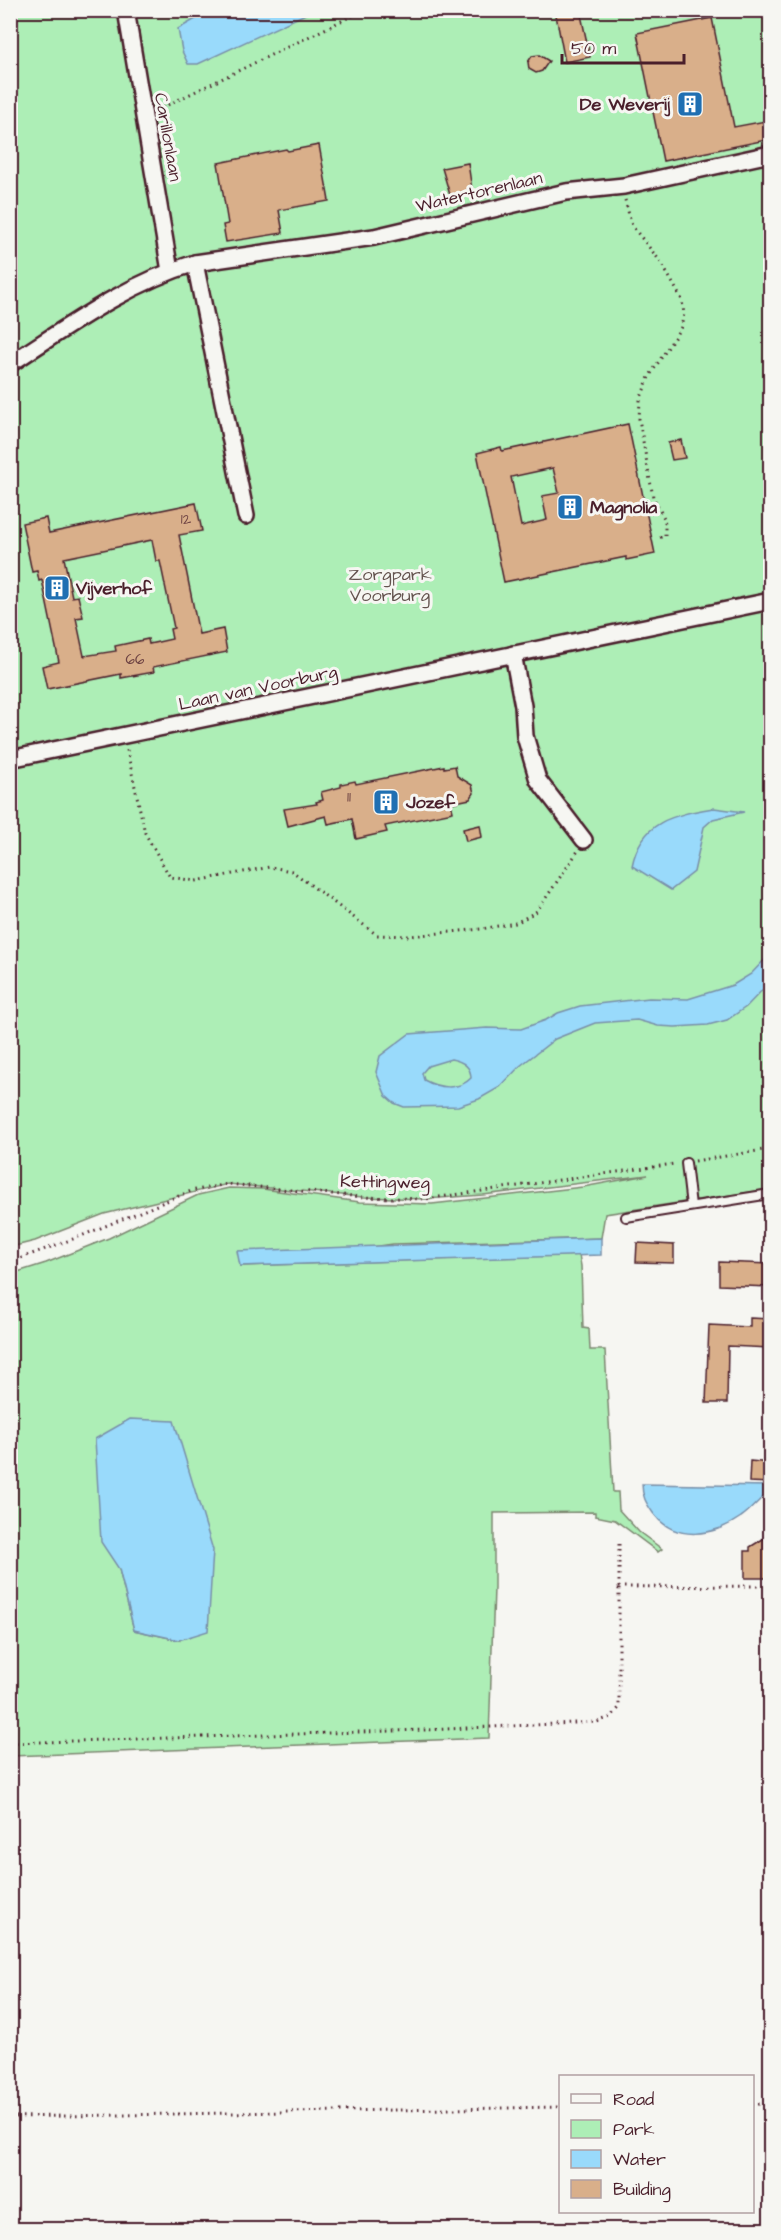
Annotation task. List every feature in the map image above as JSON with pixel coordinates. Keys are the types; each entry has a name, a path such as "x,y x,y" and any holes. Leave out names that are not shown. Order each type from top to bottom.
{"street":[{"name":"Carillonlaan","path":"126,10 170,270"},
{"name":"Watertorenlaan","path":"10,364 108,299 170,270 195,263 374,237 566,192 624,186 771,154"},
{"path":"195,263 246,516"},
{"name":"Laan van Voorburg","path":"10,759 771,601"},
{"path":"513,654 523,706 525,736 538,780 584,840"}],"lane":[{"path":"686,1163 691,1206"},
{"path":"626,1217 771,1194"}],"path":[{"path":"145,116 364,10"},
{"path":"624,186 626,207 632,226 660,261 682,300 684,314 681,327 649,377 640,400 639,419 653,497 665,520 665,536 658,538"},
{"path":"124,737 146,833 170,877 196,881 238,871 270,867 292,871 377,935 410,936 481,929 516,922 537,911 573,861 584,840"},
{"name":"Kettingweg","path":"10,1262 191,1191 228,1184 363,1197 425,1199 771,1149"},
{"path":"10,1743 597,1722 611,1717 619,1708 619,1544"},
{"path":"619,1587 760,1586"},
{"path":"754,2104 771,2103"},
{"path":"10,2117 559,2107"}],"green space":[{"name":"Zorgpark Voorburg","path":"10,11 770,11 770,1189 605,1214 601,1238 393,1244 240,1266 579,1255 583,1328 589,1329 590,1350 605,1350 613,1492 618,1492 619,1510 639,1532 662,1549 658,1552 615,1520 595,1516 595,1512 494,1513 489,1738 11,1756 11,1274 109,1238 198,1195 229,1188 263,1189 360,1202 432,1204 583,1187 648,1175 483,1195 425,1199 363,1197 228,1184 104,1214 35,1241 11,1247","holes":["119,1569 179,1640 134,1630"]}],"water":[{"path":"312,11 198,64 188,64 182,51 178,29 208,12"},
{"path":"714,808 744,812 713,819 704,827 694,872 671,890 632,866 636,851 651,829 673,817"},
{"path":"770,954 770,982 746,1007 727,1020 708,1025 675,1027 658,1026 637,1020 595,1023 555,1039 520,1066 500,1087 479,1099 458,1106 404,1107 394,1103 386,1096 376,1072 380,1056 409,1034 487,1028 521,1029 580,1006 649,998 688,999 733,985 751,974","holes":["451,1059 465,1065 471,1078 461,1085 448,1087 424,1080 422,1073 428,1066"]},
{"path":"601,1238 601,1255 240,1266 237,1251"},
{"path":"130,1419 174,1421 213,1550 208,1631 179,1640 134,1630 119,1569 101,1542 95,1439"},
{"path":"642,1484 770,1486 770,1498 762,1498 744,1515 719,1529 695,1533 683,1532 662,1523 653,1513 645,1499"}],"building":[{"path":"555,10 580,10 590,57 565,62"},
{"name":"De Weverij","path":"712,18 734,127 771,120 771,136 765,137 766,140 663,161 637,33"},
{"path":"539,55 549,61 542,71 536,73 529,69 528,62 532,56"},
{"path":"319,145 329,201 279,210 283,233 226,242 223,225 228,224 218,163 286,149 288,151"},
{"path":"468,163 472,190 450,195 442,168"},
{"name":"Magnolia","path":"628,424 655,554 626,560 626,557 504,582 477,453 501,447 502,451","holes":["553,468 559,493 542,496 547,520 521,526 511,477"]},
{"path":"681,440 685,458 672,460 668,443"},
{"name":"Vijverhof","path":"196,503 202,531 179,535 199,634 223,629 227,652 153,667 154,672 121,678 121,674 47,689 42,666 59,662 42,580 39,581 37,571 32,572 22,523 46,518 49,533","holes":["152,540 156,561 160,561 174,628 170,629 172,639 149,644 148,639 115,646 116,651 84,656 76,618 83,617 78,596 72,597 64,558"]},
{"name":"Jozef","path":"444,766 444,768 455,766 457,776 472,785 474,793 470,799 451,803 453,812 385,826 387,832 356,839 352,819 328,824 326,816 288,826 284,809 317,804 316,802 323,800 321,792 341,787 341,784 355,781 356,784"},
{"path":"480,825 482,837 466,841 463,829"},
{"path":"637,1243 674,1245 674,1263 636,1262"},
{"path":"719,1262 771,1264 771,1287 719,1285"},
{"path":"750,1318 771,1319 771,1348 728,1346 727,1403 706,1403 709,1325 750,1327"},
{"path":"750,1461 771,1463 771,1483 749,1482"},
{"path":"771,1534 771,1578 745,1578 745,1551 750,1551 750,1547"}],"place":[{"name":"De Weverij","path":"690,104"},
{"name":"Magnolia","path":"570,507"},
{"name":"Vijverhof","path":"57,588"},
{"name":"Jozef","path":"386,802"}]}
